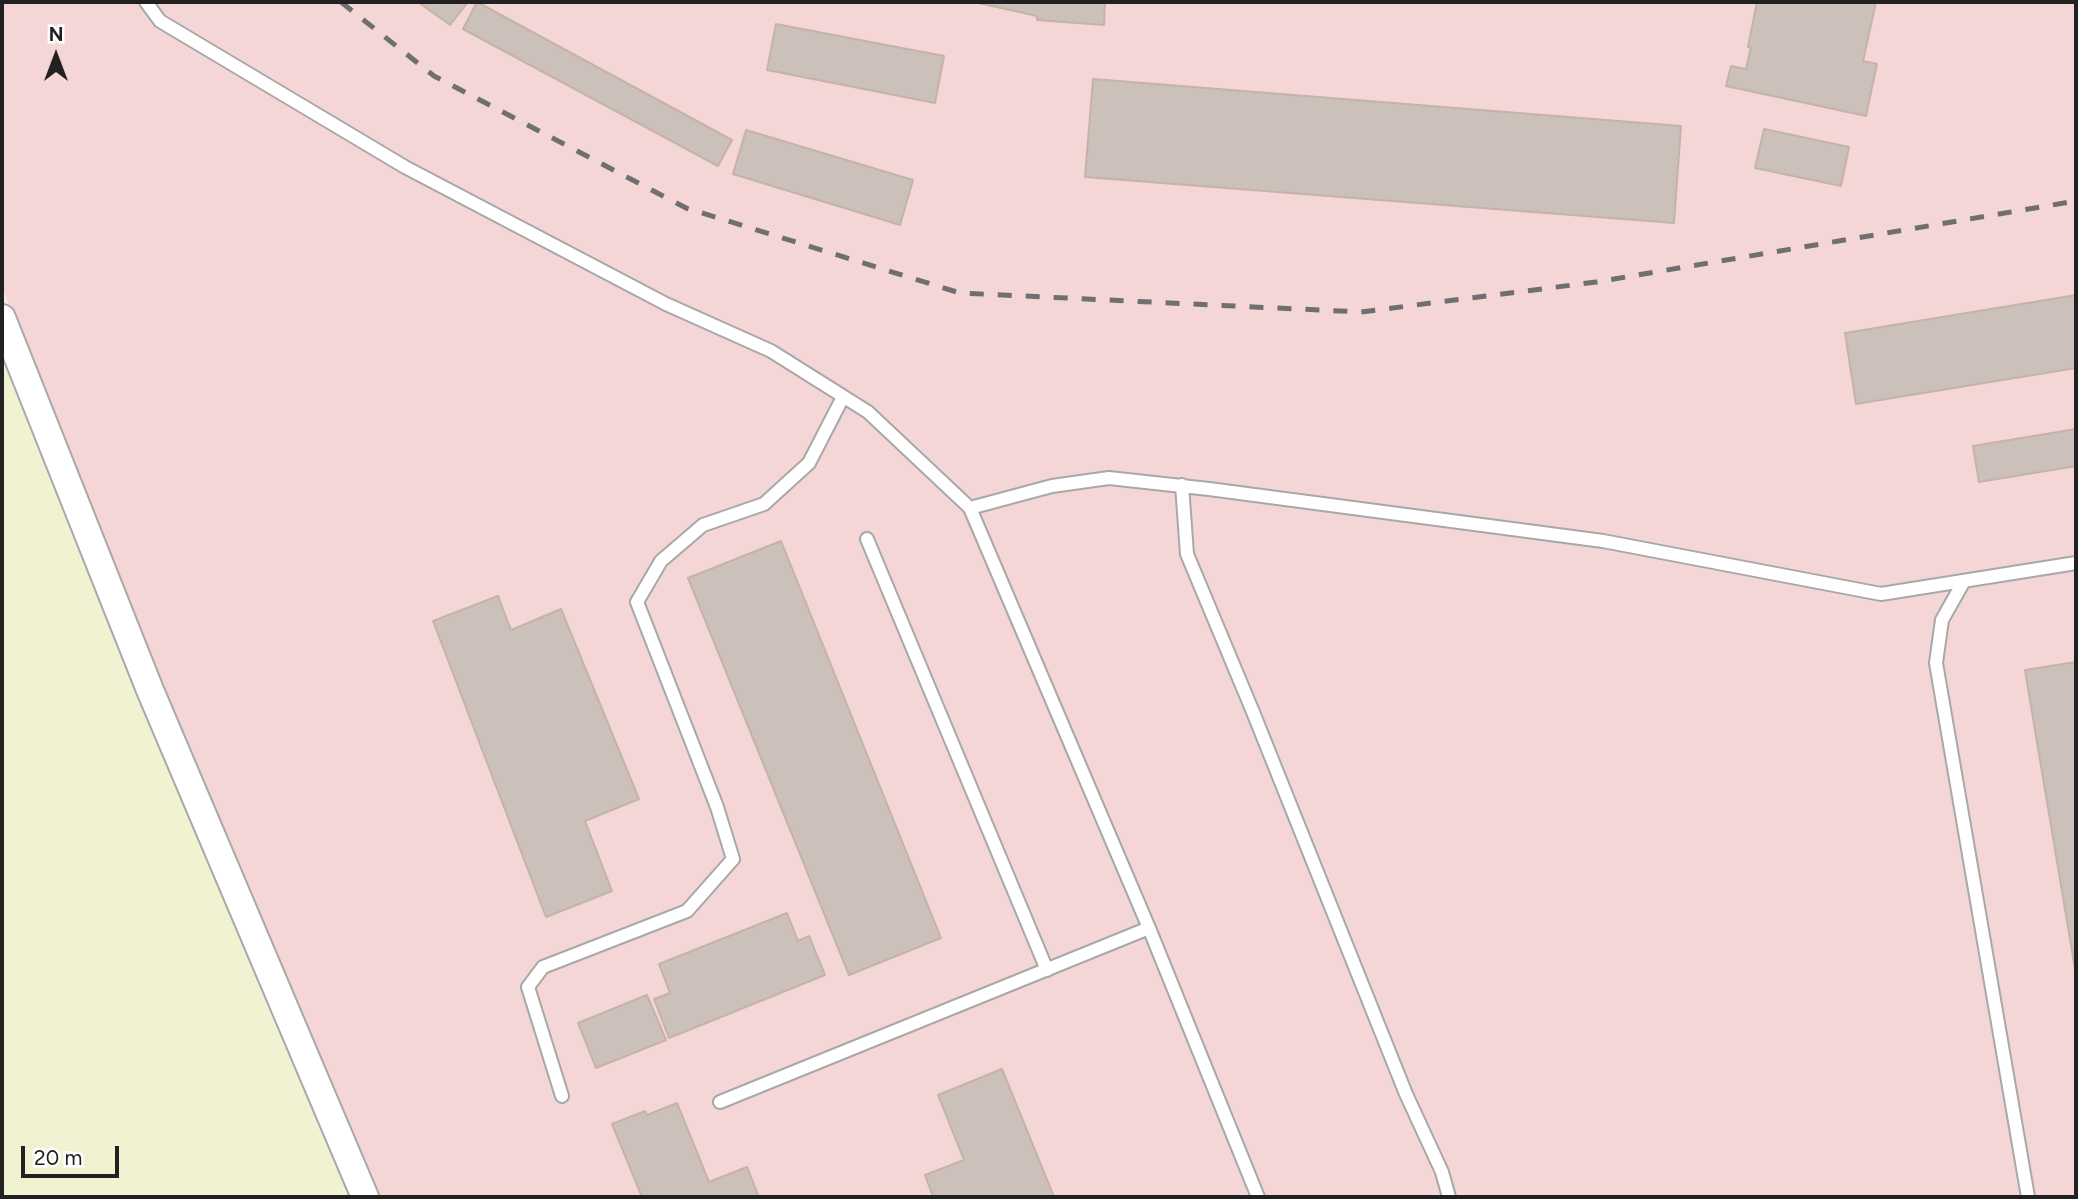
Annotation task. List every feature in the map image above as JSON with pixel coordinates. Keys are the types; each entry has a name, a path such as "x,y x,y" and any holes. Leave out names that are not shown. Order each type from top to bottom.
{"street":[{"path":"2,318 150,690 365,1197"}],"lane":[{"path":"146,2 160,21 405,167 666,303 771,351 868,412 970,508 1149,929 1258,1197"},
{"path":"562,1096 528,987 543,967 687,911 733,859 717,807 636,602 661,561 703,525 764,504 809,463 843,397"},
{"path":"970,508 1052,486 1109,478 1182,485 1603,541 1881,594 2076,563"},
{"path":"1182,485 1187,554 1254,712 1406,1094 1442,1172 1449,1197"},
{"path":"867,539 1047,970"},
{"path":"1964,581 1942,620 1936,663 2028,1197"},
{"path":"720,1102 1149,929"}],"shaded area":[{"path":"2,2 2076,2 2076,1197 377,1197 162,685 2,287"}],"green space":[{"path":"2,340 357,1197 2,1197"}],"building":[{"path":"418,2 468,2 450,25"},
{"path":"477,2 732,140 718,166 463,29"},
{"path":"974,2 1105,2 1104,25 1037,20 1037,16"},
{"path":"1757,2 1876,2 1863,61 1877,64 1866,116 1726,86 1731,66 1746,69"},
{"path":"776,24 944,56 935,103 767,70"},
{"path":"1093,79 1681,126 1674,223 1085,177"},
{"path":"1764,129 1849,147 1841,186 1755,168"},
{"path":"746,130 913,180 900,225 733,174"},
{"path":"2076,295 2076,368 1856,404 1845,333"},
{"path":"2076,429 2076,466 1979,482 1973,446"},
{"path":"781,541 941,938 849,975 688,578"},
{"path":"498,596 511,630 561,609 639,799 585,821 612,891 546,917 433,621"},
{"path":"2076,662 2076,975 2025,670"},
{"path":"787,913 798,941 809,936 825,975 669,1038 654,999 670,993 659,964"},
{"path":"647,995 666,1040 596,1068 578,1023"},
{"path":"1002,1069 1054,1197 933,1197 925,1175 964,1160 938,1095"},
{"path":"677,1103 709,1182 747,1167 759,1197 642,1197 612,1124 645,1111 647,1115"}],"railway":[{"path":"341,2 434,76 686,208 960,293 1361,312 1596,282 2076,201"}]}
